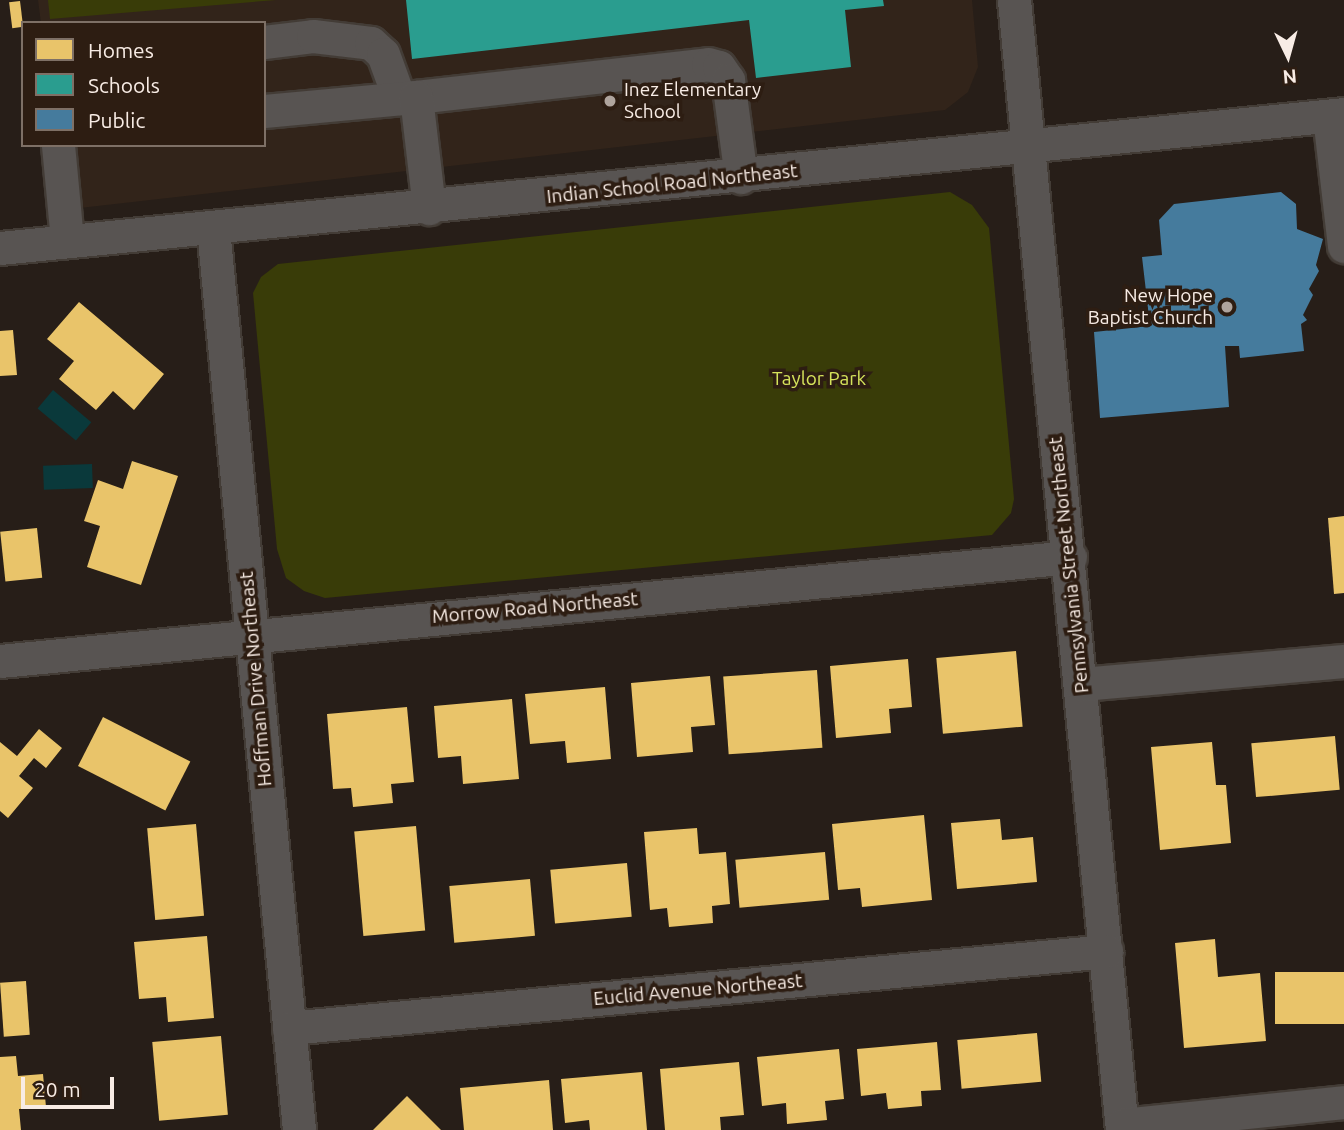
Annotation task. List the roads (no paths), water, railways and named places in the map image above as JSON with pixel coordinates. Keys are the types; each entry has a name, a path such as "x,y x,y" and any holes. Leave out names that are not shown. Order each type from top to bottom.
{"street":[{"name":"Pennsylvania Street Northeast","path":"1014,0 1070,556 1122,1127"},
{"path":"266,41 313,36 371,43 383,54 407,97 429,208"},
{"path":"266,111 708,64 719,67 728,80 741,177"},
{"name":"Indian School Road Northeast","path":"0,248 741,177 1337,115"},
{"path":"1337,115 1344,246"},
{"path":"58,147 67,242"},
{"name":"Hoffman Drive Northeast","path":"213,228 299,1130"},
{"name":"Morrow Road Northeast","path":"0,661 1070,556"},
{"path":"1081,684 1344,661"},
{"name":"Euclid Avenue Northeast","path":"289,1028 1106,951"},
{"path":"1122,1127 1344,1102"}],"water":[{"path":"53,390 91,422 76,441 38,408"},
{"path":"92,464 93,488 44,490 43,466"}],"place":[{"name":"Inez Elementary School","path":"610,101"},
{"name":"New Hope Baptist Church","path":"1227,307"}],"park label":[{"name":"Taylor Park","path":"819,379"}]}
